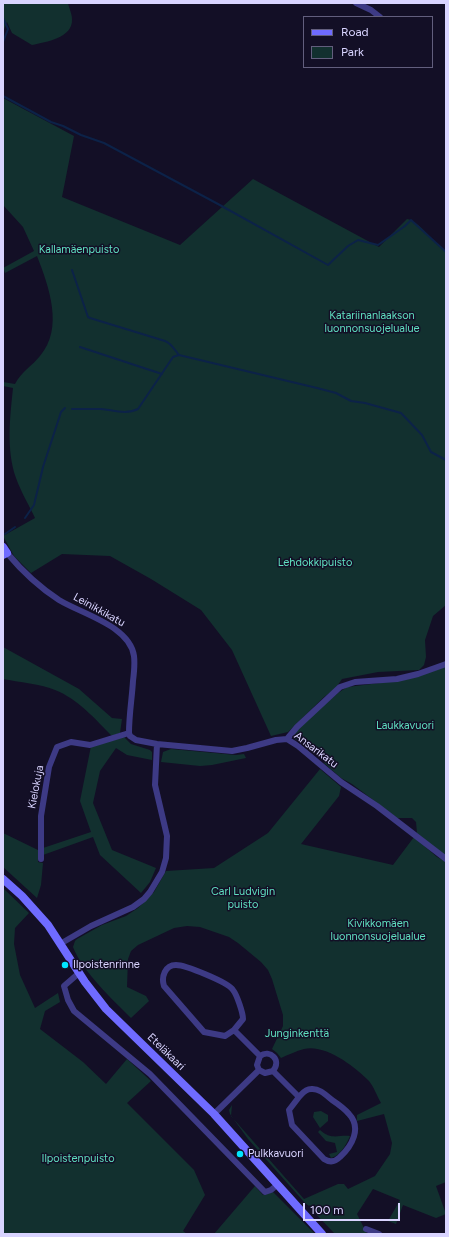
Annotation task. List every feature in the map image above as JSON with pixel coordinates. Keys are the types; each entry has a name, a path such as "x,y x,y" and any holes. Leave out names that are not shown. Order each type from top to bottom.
{"main road":[{"name":"Eteläkaari","path":"3,879 22,896 48,925 79,973 106,1008 214,1114 322,1234"}],"street":[{"path":"356,3 371,10 379,16"},
{"name":"Leinikkikatu","path":"4,552 25,574 51,595 73,608 118,630 128,641 133,651 135,666 129,733"},
{"path":"287,739 302,722 340,687 355,682 397,679 418,674 446,664"},
{"name":"Ansarikatu","path":"129,733 130,736 136,740 158,744 237,750 276,740 287,739 298,746 341,782 377,806 446,859"},
{"name":"Kielokuja","path":"41,859 41,816 49,767 57,747 72,742 90,745 129,733"},
{"path":"60,944 91,926 133,907 144,898 159,878 166,858 167,836 155,785 158,744"},
{"path":"172,966 182,966 220,980 231,987 234,990 243,1016 240,1024 234,1030 225,1036 204,1032 164,986 163,976 167,969 172,966"},
{"path":"79,973 64,986 68,1000 74,1011 150,1074 262,1190 265,1192 277,1185"},
{"path":"234,1030 260,1056"},
{"path":"259,1070 268,1073 274,1071 277,1065 274,1056 268,1053 260,1056"},
{"path":"259,1070 257,1065 260,1056"},
{"path":"214,1114 259,1070"},
{"path":"274,1071 298,1097"},
{"path":"314,1089 320,1091 343,1108 353,1119 355,1134 354,1139 340,1157 334,1161 324,1159 291,1123 288,1110 298,1097 307,1090 314,1089"},
{"path":"366,1229 379,1234"}],"green space":[{"path":"3,3 68,3 72,17 71,25 68,31 58,38 32,45 12,33 7,22 3,32"},
{"name":"Lehdokkipuisto","path":"3,98 74,136 62,197 180,245 253,179 379,247 407,219 422,228 446,252 446,605 433,616 425,640 426,657 424,665 419,670 378,672 342,679 335,689 324,697 288,732 271,736 232,650 201,610 110,556 62,554 31,573 14,556 3,536 35,518 20,488 13,467 10,433 13,388 3,386 3,382 15,384 20,376 40,356 47,345 53,320 50,294 37,256 5,273 3,268 34,251 23,227 3,205"},
{"path":"3,647 79,689 112,718 122,719 120,733 112,736 79,704 55,690 3,679"},
{"name":"Laukkavuori","path":"446,665 446,857 417,833 416,822 412,818 397,818 352,784 341,778 324,763 326,757 300,736 296,740 291,737 306,721 347,687 380,683"},
{"path":"124,737 131,744 150,750 152,752 152,760 127,755 116,748 100,771 93,803 112,850 156,868 150,882 141,893 100,855 93,837 43,855 43,848 91,832 80,801 91,746"},
{"path":"171,749 236,755 244,754 246,758 200,766 161,762 163,752"},
{"path":"320,769 341,787 339,796 301,844 393,865 414,837 437,857 446,862 446,1182 436,1186 446,1214 436,1218 403,1205 396,1224 388,1221 400,1200 373,1189 357,1214 367,1234 335,1234 248,1139 233,1119 304,1199 338,1184 344,1184 348,1189 375,1176 390,1154 392,1143 384,1114 357,1121 357,1115 381,1103 371,1083 363,1075 340,1058 321,1050 313,1048 304,1049 281,1058 272,1049 283,1026 283,1015 272,979 268,970 261,962 229,937 200,927 187,926 174,928 138,945 131,951 128,959 127,987 146,996 149,1001 131,1018 107,994 83,966 73,947 77,939 102,925 126,916 138,908 154,892 166,871 214,868 268,833"},
{"path":"3,833 38,850 38,862 43,863 41,885 37,898 3,867"},
{"name":"Ilpoistenpuisto","path":"3,888 29,913 15,928 14,944 20,975 35,1008 58,993 60,1002 45,1011 40,1029 83,1062 106,1084 127,1059 151,1081 127,1103 194,1170 205,1195 183,1231 187,1234 3,1234"},
{"path":"232,1105 231,1115 229,1110"},
{"path":"321,1111 328,1115 328,1121 320,1128 313,1117 314,1112"},
{"path":"320,1130 331,1136 350,1136 340,1153 331,1158 329,1154 337,1152 335,1143 326,1141 318,1132"},
{"path":"255,1186 263,1195 273,1192 315,1234 214,1234"}],"waterway":[{"path":"3,18 8,29 3,42"},
{"path":"3,96 51,122 104,143 328,265 348,246 358,240 378,245 411,220 446,252"},
{"path":"72,270 88,317 165,341 171,345 179,355"},
{"path":"80,347 162,374"},
{"path":"72,409 101,409 120,412 129,412 138,409 173,357 179,355 317,388 336,393 351,401 365,403 401,413 422,435 431,452 446,460"},
{"path":"25,518 34,505 43,467 61,412 65,408"},
{"path":"5,534 15,527"}],"place":[{"name":"Ilpoistenrinne","path":"65,965"},
{"name":"Pulkkavuori","path":"240,1154"}],"park label":[{"name":"Kallamäenpuisto","path":"79,250"},
{"name":"Katariinanlaakson luonnonsuojelualue","path":"372,322"},
{"name":"Carl Ludvigin puisto","path":"243,898"},
{"name":"Kivikkomäen luonnonsuojelualue","path":"378,930"},
{"name":"Junginkenttä","path":"297,1034"}]}
